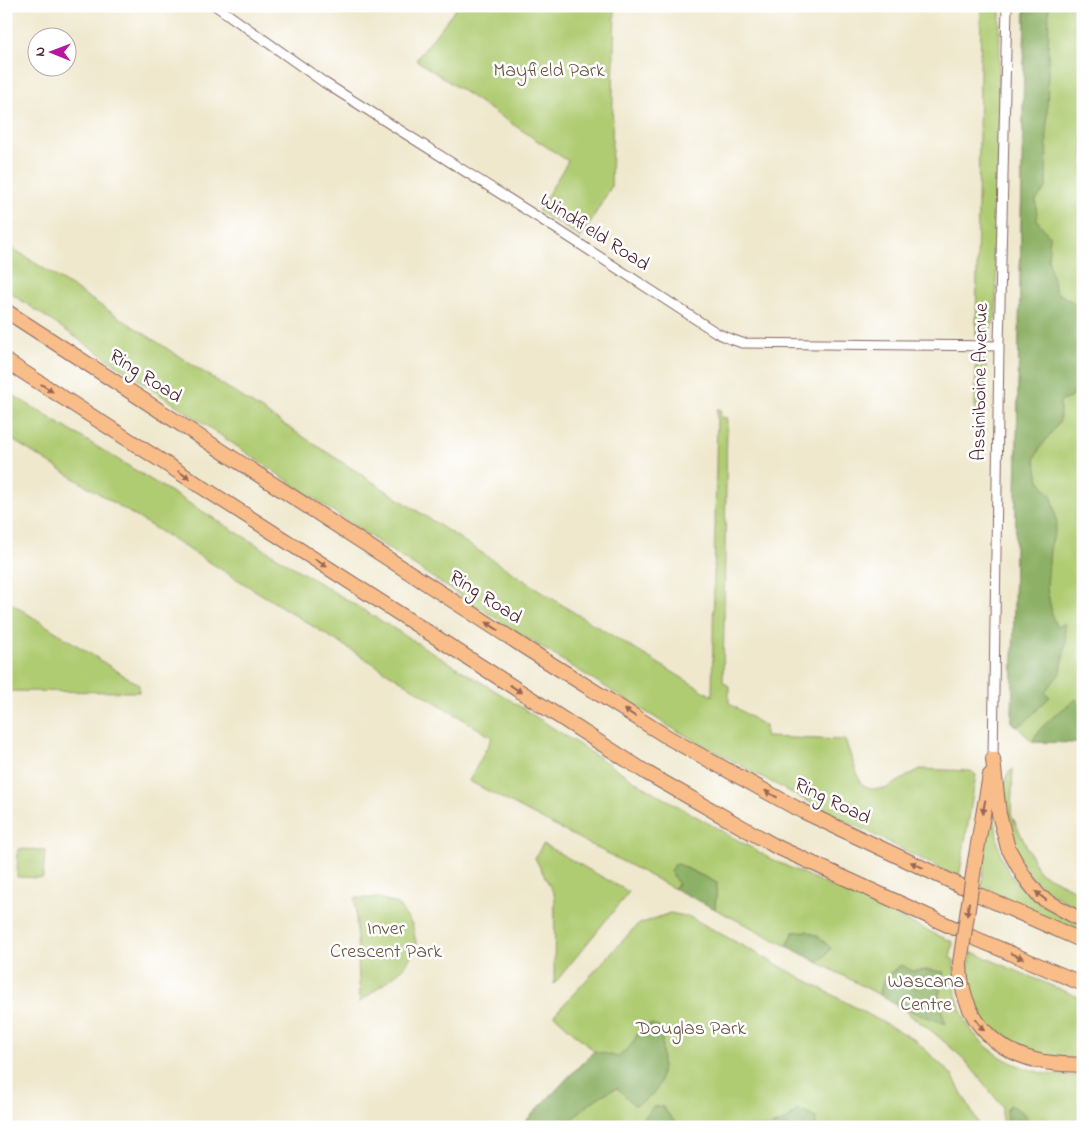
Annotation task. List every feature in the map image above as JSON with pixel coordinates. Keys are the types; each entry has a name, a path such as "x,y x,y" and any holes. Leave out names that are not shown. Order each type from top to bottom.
{"highway":[{"name":"Ring Road","path":"6,311 529,650 669,738 796,808 961,886"},
{"path":"6,361 647,774 775,846 954,928"},
{"path":"992,759 960,963 962,989 967,1004 981,1028 990,1037 1012,1052 1044,1062 1083,1065"},
{"path":"992,759 999,814 1008,848 1023,874 1040,897 1083,921"},
{"path":"979,895 1083,941"},
{"path":"972,937 1083,984"}],"street":[{"name":"Windfield Road","path":"216,6 325,83 717,333 728,338 742,343 999,346"},
{"name":"Assiniboine Avenue","path":"992,759 1007,6"}],"green space":[{"name":"Mayfield Park","path":"458,6 615,6 611,187 581,238 538,211 568,161 416,60"},
{"path":"981,6 1000,6 996,316 989,329 976,336"},
{"path":"1025,6 1083,6 1083,743 1033,742 1012,722"},
{"path":"1025,6 1049,6 1046,188 1036,200 1037,220 1050,237 1048,258 1056,292 1075,303 1083,323 1083,348 1080,356 1081,380 1072,397 1060,402 1060,421 1035,458 1039,480 1052,497 1057,523 1050,549 1047,588 1053,619 1057,627 1064,623 1066,641 1061,672 1045,692 1050,697 1024,723 1017,726 1012,722"},
{"path":"6,244 570,610 712,696 717,409 720,409 721,417 727,418 723,682 729,686 729,703 765,726 765,737 845,740 861,784 872,789 885,789 920,769 971,771 976,775 959,878 786,790 672,728 399,556 6,290"},
{"path":"976,359 984,361 986,367 985,412 975,412"},
{"name":"Wascana Centre","path":"6,391 507,698 641,785 771,859 953,942 950,958 954,960 956,993 962,1014 979,1040 1004,1058 1033,1071 1057,1075 1083,1076 1083,1127 1002,1127 1002,1106 964,1059 933,1032 899,1007 900,965 883,979 880,995 817,962 825,956 830,948 819,937 807,931 794,932 787,946 715,909 717,883 678,864 678,884 673,888 469,781 492,738 6,436"},
{"path":"6,600 139,685 139,692 6,691"},
{"path":"1076,699 1083,709 1083,743 1033,742 1045,725"},
{"path":"1013,769 1011,814 1039,872 1083,894 1083,911 1048,892 1029,875 1014,851 1007,821 1005,780 1008,773"},
{"path":"991,808 994,809 999,850 1007,869 1015,880 1034,899 1083,926 1083,933 981,889"},
{"path":"543,844 629,892 554,984 555,896 535,858"},
{"path":"18,849 45,850 43,878 17,877"},
{"path":"678,864 717,883 715,909 673,888 678,884 670,871 674,865"},
{"name":"Inver Crescent Park","path":"355,898 379,898 397,904 412,924 417,946 404,968 360,1002"},
{"name":"Douglas Park","path":"670,913 690,917 915,1040 952,1075 980,1127 520,1127 594,1051 554,1015 637,925"},
{"path":"807,931 819,937 831,948 817,962 787,946 794,932"},
{"path":"972,952 1083,999 1083,1060 1035,1055 1011,1046 991,1033 971,998 967,981"},
{"name":"Wascana Centre","path":"901,965 913,971 929,970 944,972 938,1000 946,1024 899,1007 880,995 883,979"},
{"path":"651,1024 662,1029 661,1077 657,1089 644,1101 634,1105 617,1088 589,1104 565,1127 520,1127 594,1051 618,1057 630,1047 641,1028"},
{"path":"1010,1105 1022,1112 1029,1120 1016,1127 1007,1127 1006,1110"},
{"path":"662,1106 673,1120 682,1127 640,1127 644,1118 653,1107"},
{"path":"798,1109 816,1118 816,1127 772,1127 787,1119"}]}
